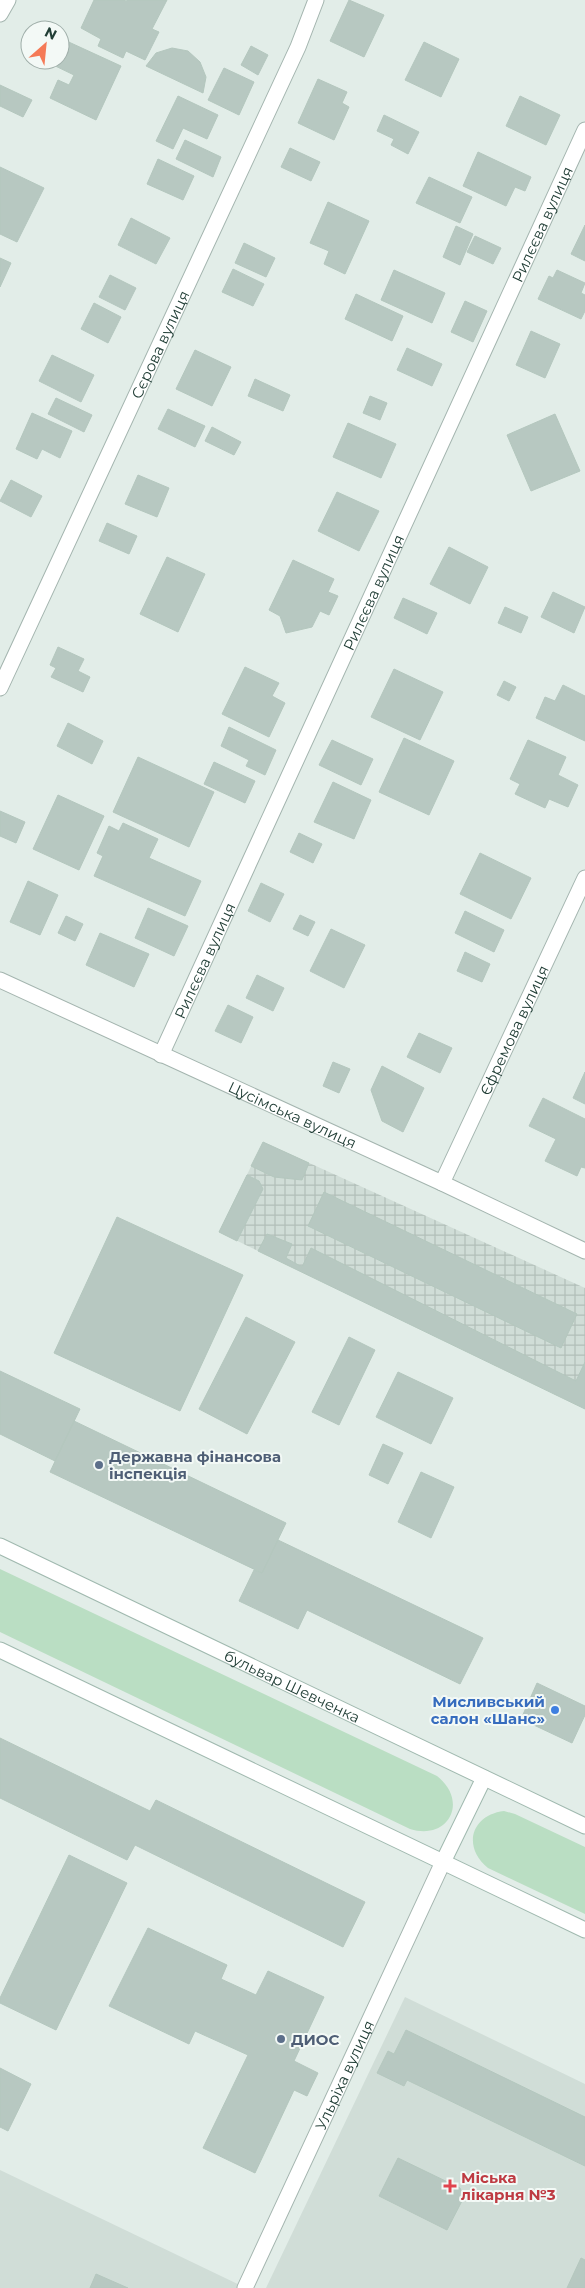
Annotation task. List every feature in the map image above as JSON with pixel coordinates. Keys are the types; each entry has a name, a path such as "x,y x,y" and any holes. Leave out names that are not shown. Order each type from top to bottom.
{"street":[{"path":"0,14 8,0"},
{"name":"Сєрова вулиця","path":"0,688 298,47 316,0"},
{"name":"Рилєєва вулиця","path":"161,1055 585,130"},
{"name":"Єфремова вулиця","path":"442,1182 585,878"},
{"name":"Цусімська вулиця","path":"0,980 442,1182 585,1251"},
{"name":"бульвар Шевченка","path":"0,1546 585,1826"},
{"path":"0,1650 585,1930"},
{"name":"Ульріха вулиця","path":"246,2288 443,1862 484,1778"}],"shaded area":[{"path":"263,1142 585,1288 585,1409 219,1232"},
{"name":"Міська лікарня №3","path":"405,1997 585,2084 585,2288 266,2288"},
{"path":"0,2170 246,2288 0,2288"}],"green space":[{"path":"0,1569 437,1776 447,1786 452,1797 453,1807 450,1816 444,1824 435,1829 424,1831 410,1829 0,1632"},
{"path":"504,1811 515,1814 585,1847 585,1914 488,1868 480,1860 473,1842 474,1833 484,1819"}],"building":[{"path":"94,0 125,0 126,2 127,0 167,0 152,29 159,32 145,60 126,51 123,58 98,46 101,39 81,28"},
{"path":"349,0 384,15 364,57 330,41"},
{"path":"424,42 459,59 441,97 405,80"},
{"path":"70,43 121,66 96,120 50,98 58,80 69,85 74,75 64,70 70,70"},
{"path":"251,46 268,55 258,75 241,65"},
{"path":"172,48 188,51 200,62 206,77 203,93 146,66 156,53"},
{"path":"224,68 254,82 239,115 208,100"},
{"path":"318,79 347,92 342,103 349,107 334,140 298,123"},
{"path":"0,85 32,100 23,117 0,106"},
{"path":"178,96 218,115 207,139 183,128 173,149 156,141"},
{"path":"520,96 560,115 546,145 506,126"},
{"path":"384,115 419,132 408,154 391,145 394,139 377,131"},
{"path":"185,140 221,157 213,177 176,159"},
{"path":"290,148 320,162 311,181 281,167"},
{"path":"478,152 531,177 525,191 515,187 506,206 463,186"},
{"path":"158,159 194,176 183,200 147,184"},
{"path":"0,167 44,188 17,242 0,234"},
{"path":"429,177 472,197 460,223 416,203"},
{"path":"328,202 369,221 345,274 324,264 329,251 310,243"},
{"path":"131,218 170,238 156,264 118,245"},
{"path":"585,225 585,261 571,254"},
{"path":"456,226 473,234 460,265 443,257"},
{"path":"475,236 501,248 493,264 467,252"},
{"path":"244,243 275,258 266,277 235,263"},
{"path":"0,258 11,263 0,287"},
{"path":"233,269 264,284 253,306 222,292"},
{"path":"394,270 445,293 432,323 381,300"},
{"path":"557,270 585,283 581,293 585,295 585,311 581,319 538,299 549,276 553,278"},
{"path":"110,275 136,288 125,310 99,297"},
{"path":"356,294 403,316 392,341 345,319"},
{"path":"465,301 487,311 473,342 451,332"},
{"path":"94,303 121,317 108,343 81,329"},
{"path":"531,331 560,344 545,378 516,365"},
{"path":"407,348 442,364 432,386 397,370"},
{"path":"195,350 231,367 212,406 176,389"},
{"path":"52,355 94,375 81,402 39,381"},
{"path":"255,379 290,395 283,411 248,396"},
{"path":"370,396 387,403 380,420 363,413"},
{"path":"56,398 92,415 84,432 48,414"},
{"path":"168,409 205,426 195,447 158,429"},
{"path":"32,413 72,431 60,458 42,449 37,459 16,449"},
{"path":"555,414 580,471 531,491 507,435"},
{"path":"348,423 396,444 381,478 333,457"},
{"path":"212,427 241,442 234,455 205,441"},
{"path":"138,475 169,488 157,517 125,504"},
{"path":"11,480 42,496 31,517 0,501"},
{"path":"337,492 379,511 359,551 318,531"},
{"path":"107,523 137,536 129,554 99,541"},
{"path":"449,547 488,567 470,604 430,584"},
{"path":"167,557 205,574 178,632 140,614"},
{"path":"293,560 334,579 328,592 338,596 329,615 320,611 312,627 286,633 280,616 269,610"},
{"path":"553,592 585,607 574,633 541,617"},
{"path":"403,598 437,613 427,634 394,618"},
{"path":"505,607 528,617 521,633 498,623"},
{"path":"58,647 84,659 78,671 90,677 83,692 51,677 56,668 50,665"},
{"path":"245,667 279,683 272,696 285,703 269,737 222,714"},
{"path":"394,669 443,692 420,740 371,717"},
{"path":"504,681 516,687 509,701 497,695"},
{"path":"563,685 585,696 585,741 536,718 545,697 555,701"},
{"path":"68,723 103,741 92,764 57,746"},
{"path":"229,727 276,750 265,775 246,766 249,760 221,746"},
{"path":"404,738 454,761 429,815 379,792"},
{"path":"332,740 373,759 361,785 319,765"},
{"path":"528,740 566,757 558,775 578,785 568,807 549,799 545,808 515,794 520,784 510,779"},
{"path":"138,757 214,792 189,847 113,812"},
{"path":"214,762 255,781 245,803 204,784"},
{"path":"333,782 371,800 354,839 314,822"},
{"path":"58,795 104,816 79,870 33,849"},
{"path":"0,811 25,822 16,843 0,836"},
{"path":"123,823 158,839 149,858 201,881 185,916 94,876 103,856 97,853 109,826 119,831"},
{"path":"299,833 322,844 313,863 290,852"},
{"path":"480,853 531,878 511,919 460,894"},
{"path":"28,881 58,895 40,935 10,922"},
{"path":"261,883 284,894 270,922 248,911"},
{"path":"148,908 188,926 174,956 135,938"},
{"path":"465,911 504,930 494,952 455,933"},
{"path":"300,915 315,922 308,936 293,929"},
{"path":"66,916 83,924 75,941 58,933"},
{"path":"331,929 365,945 344,988 310,971"},
{"path":"100,933 149,954 134,987 86,965"},
{"path":"465,952 490,964 482,982 457,971"},
{"path":"257,975 284,988 273,1011 246,998"},
{"path":"228,1005 253,1017 241,1043 215,1031"},
{"path":"419,1033 452,1048 440,1073 407,1057"},
{"path":"333,1062 350,1069 339,1093 323,1086"},
{"path":"382,1066 424,1088 403,1132 382,1121 371,1090"},
{"path":"585,1072 585,1104 573,1098"},
{"path":"543,1098 585,1119 585,1168 581,1167 577,1176 545,1161 556,1139 529,1126"},
{"path":"263,1142 309,1163 302,1180 274,1177 251,1166"},
{"path":"247,1175 259,1181 263,1189 237,1241 219,1232"},
{"path":"324,1192 577,1314 561,1348 308,1226"},
{"path":"117,1217 243,1275 180,1411 54,1353"},
{"path":"267,1234 292,1244 286,1258 302,1267 311,1248 576,1381 585,1362 585,1409 258,1251"},
{"path":"246,1317 295,1342 247,1434 199,1409"},
{"path":"349,1337 375,1350 339,1425 312,1412"},
{"path":"0,1371 80,1409 55,1461 0,1434"},
{"path":"398,1372 453,1398 431,1444 376,1417"},
{"path":"74,1421 286,1523 262,1573 50,1472"},
{"path":"383,1444 403,1453 388,1484 369,1475"},
{"path":"421,1472 454,1487 431,1538 398,1522"},
{"path":"278,1540 483,1638 460,1684 307,1610 298,1629 239,1601 254,1570 262,1573"},
{"name":"Мисливський салон «Шанс»","path":"537,1683 585,1706 585,1715 572,1743 521,1719"},
{"path":"0,1738 150,1811 156,1800 365,1902 343,1947 135,1845 127,1860 0,1798"},
{"path":"69,1855 127,1883 56,2030 0,2003 0,1998"},
{"path":"148,1928 227,1965 221,1979 256,1995 268,1971 324,1997 294,2061 318,2073 307,2096 294,2090 255,2173 203,2148 248,2055 195,2031 189,2044 109,2006"},
{"path":"406,2030 585,2117 585,2166 407,2080 404,2086 377,2073 388,2051 394,2054"},
{"path":"0,2068 31,2084 8,2131 0,2127"},
{"path":"398,2158 460,2188 464,2197 447,2230 379,2196"},
{"path":"581,2258 585,2260 585,2288 567,2288"},
{"path":"96,2274 128,2288 90,2288"}],"place":[{"name":"Державна фінансова інспекція","path":"99,1465"},
{"name":"Мисливський салон «Шанс»","path":"555,1710"},
{"name":"ДИОС","path":"281,2039"},
{"name":"Міська лікарня №3","path":"450,2186"}]}
